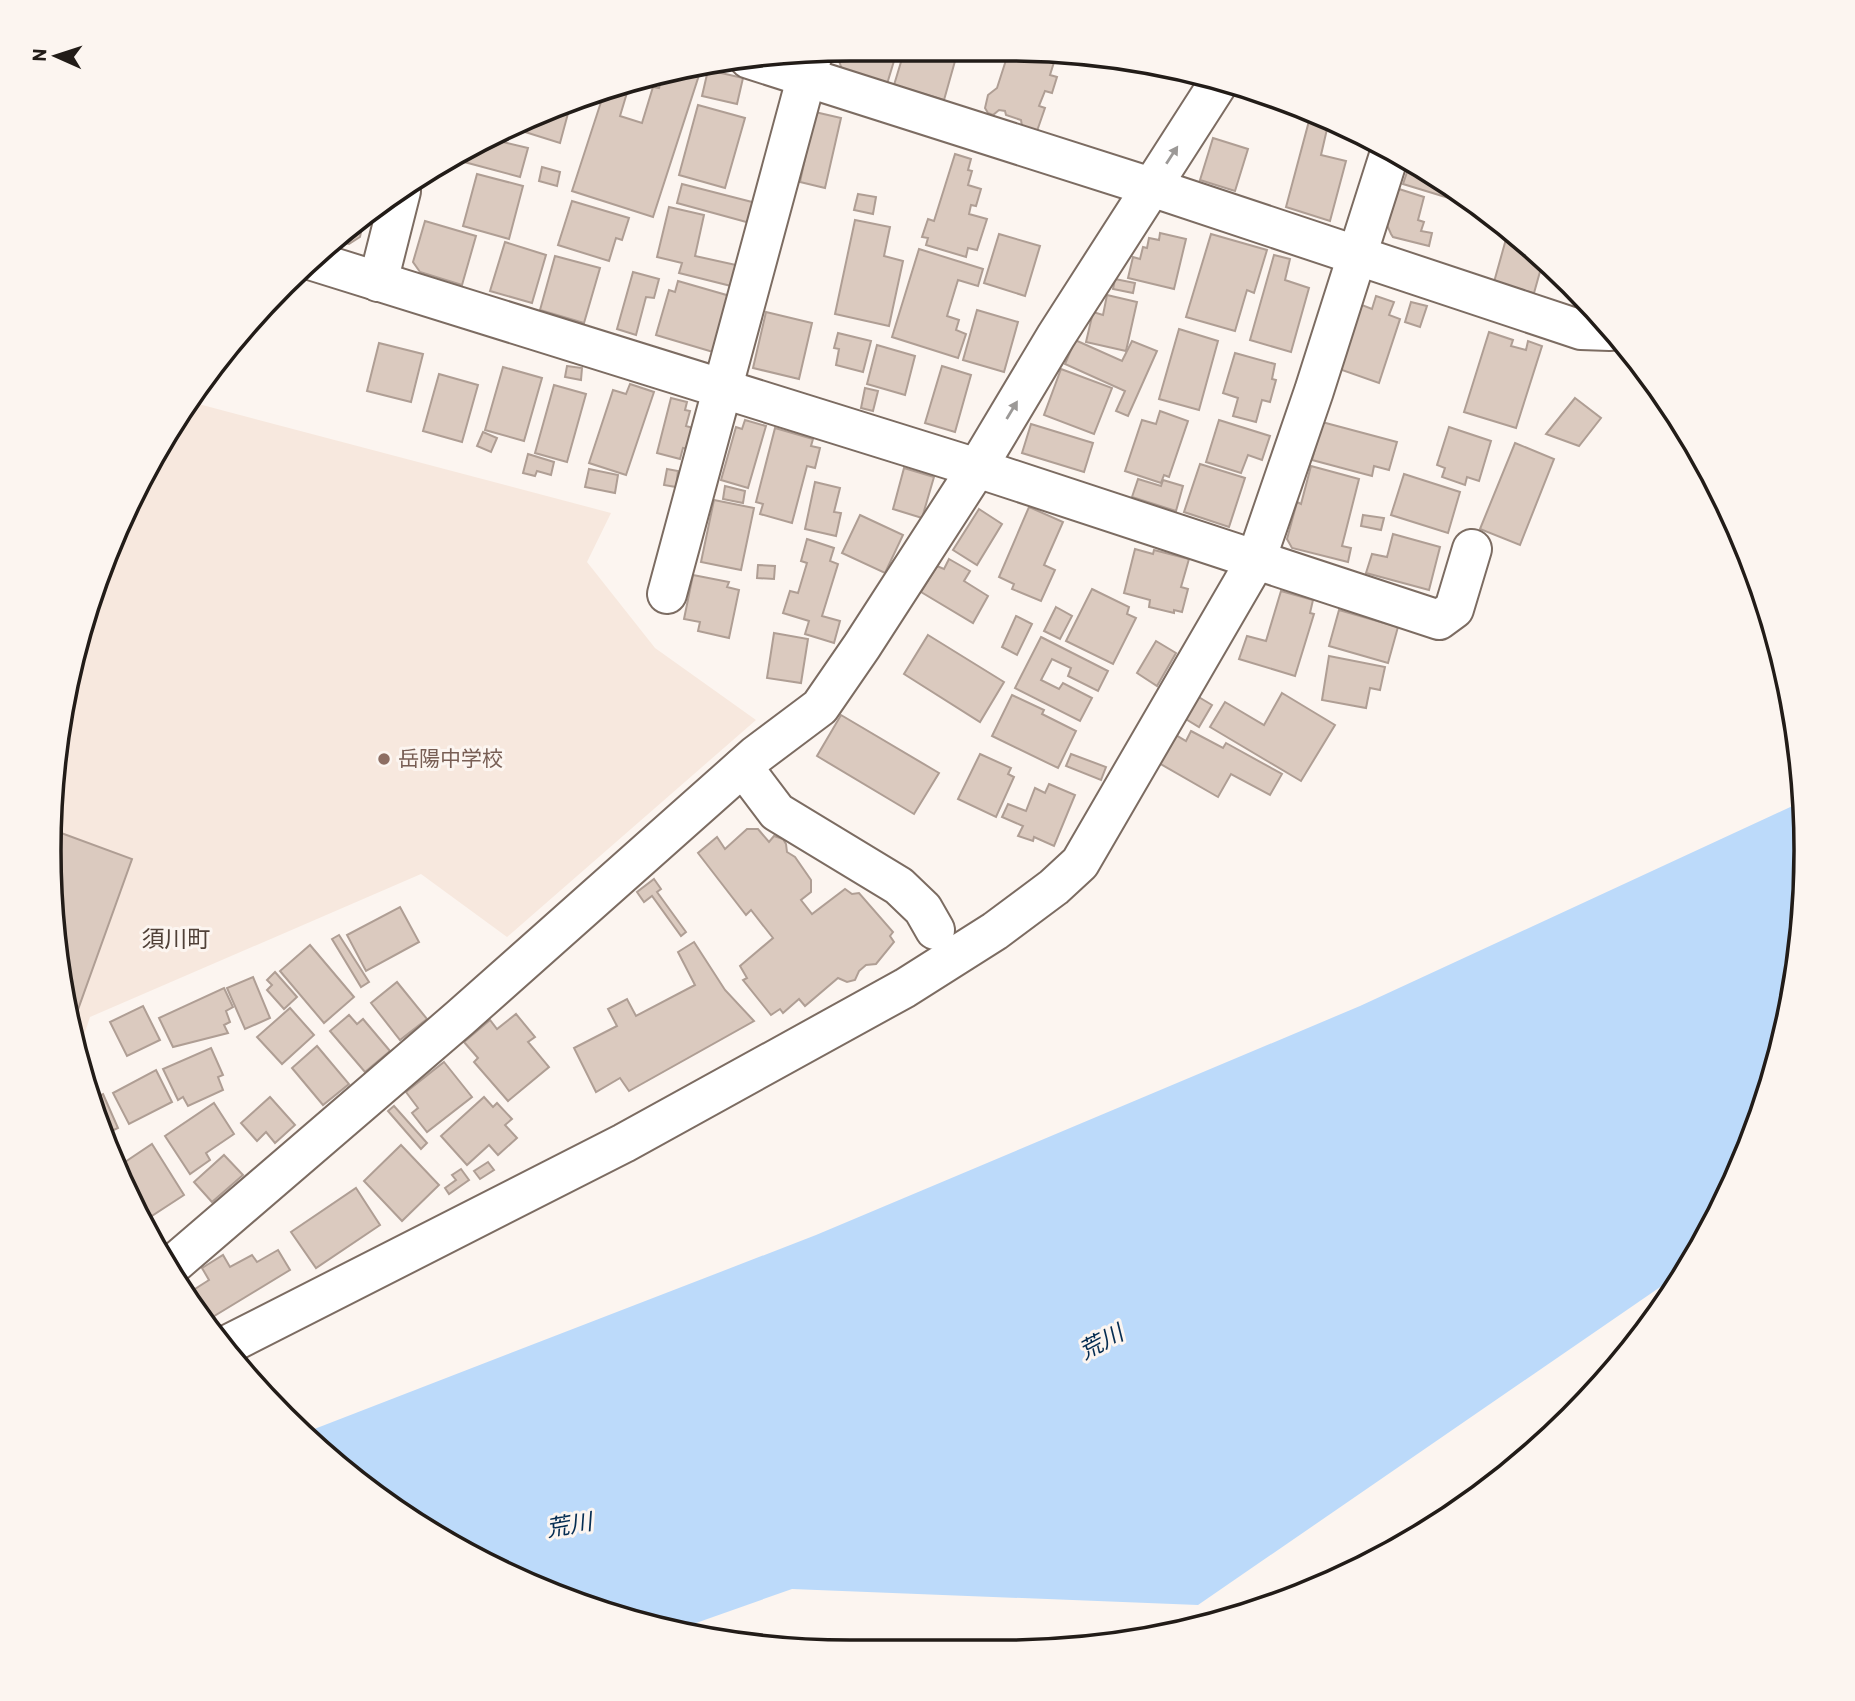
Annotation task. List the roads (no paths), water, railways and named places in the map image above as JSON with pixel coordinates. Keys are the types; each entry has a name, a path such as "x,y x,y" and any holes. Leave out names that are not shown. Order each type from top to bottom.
{"street":[{"path":"667,594 810,65 1151,187 1581,330 1598,331"},
{"path":"177,1261 460,1018 743,767 820,707 977,468 1056,336 1214,90"},
{"path":"233,1342 624,1143 905,988 995,931 1080,863 1256,560 1314,391 1387,161"},
{"path":"377,282 397,204"},
{"path":"322,264 977,468 1439,621 1454,609 1472,549"},
{"path":"743,767 777,811 899,886 923,909 935,930"}],"water":[{"name":"荒川","path":"1792,806 1794,850 1787,954 1767,1055 1734,1153 1688,1245 1664,1285 1198,1605 792,1589 693,1624 597,1598 548,1580 501,1558 412,1507 370,1477 314,1429 816,1235 1360,1006"}],"place":[{"name":"岳陽中学校","path":"384,759"}],"district":[{"name":"須川町","path":"176,939"}]}
